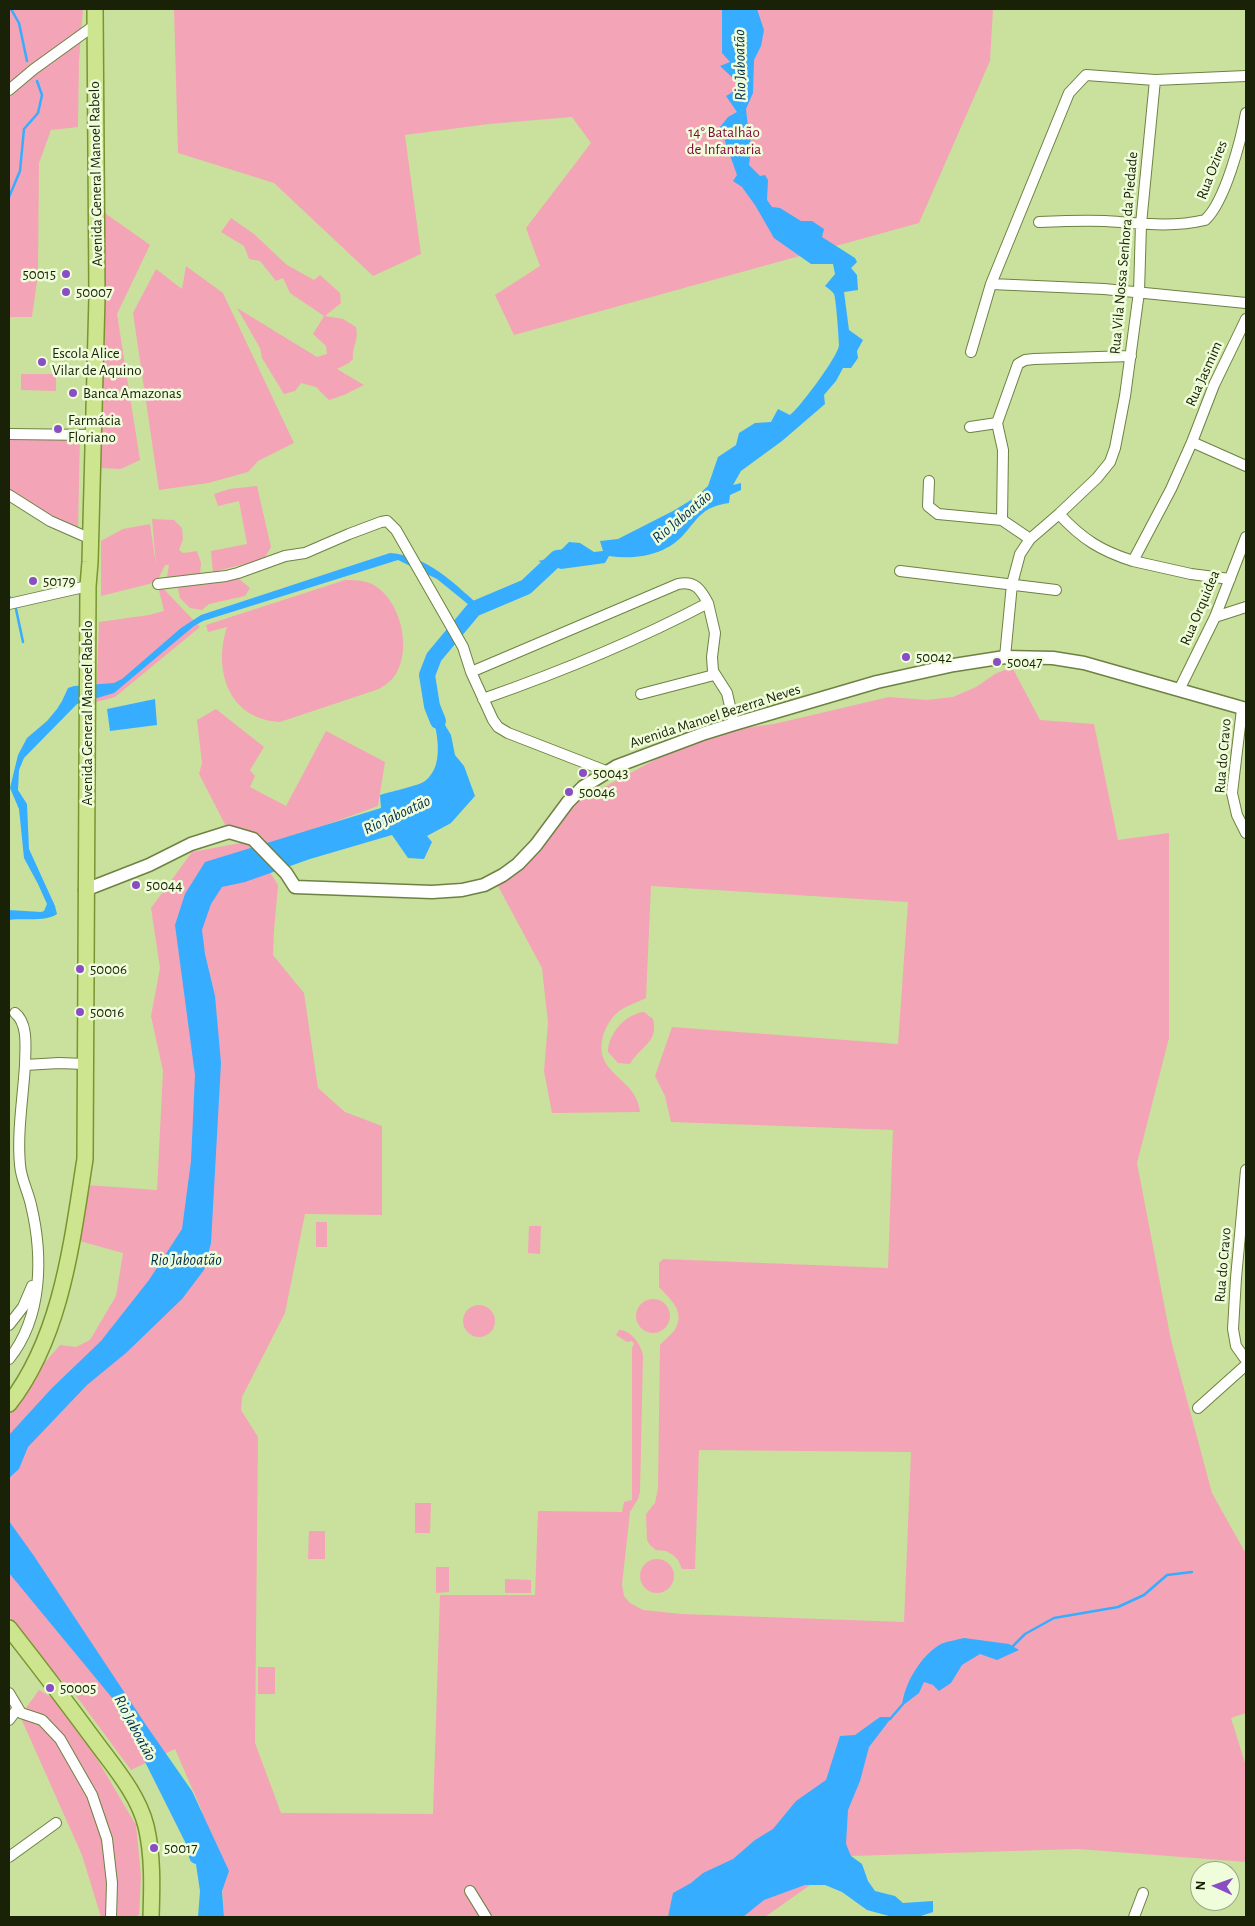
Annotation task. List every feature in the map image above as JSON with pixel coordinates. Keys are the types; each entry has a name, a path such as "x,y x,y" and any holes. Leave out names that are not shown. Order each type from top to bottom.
{"main road":[{"name":"Avenida General Manoel Rabelo","path":"9,1404 35,1360 55,1316 76,1219 85,1159 88,586 91,539 97,297 95,9"},
{"path":"9,1628 57,1689 135,1797 146,1825 151,1861 151,1917"}],"street":[{"path":"9,90 34,69 95,25"},
{"path":"971,352 991,284 1069,93 1086,75 1155,80 1246,76"},
{"name":"Rua Vila Nossa Senhora da Piedade","path":"1005,657 1012,584 1020,554 1030,538 1097,478 1110,462 1120,427 1139,292 1142,224 1155,80"},
{"name":"Rua Ozires","path":"1039,222 1086,221 1142,224 1190,223 1205,220 1210,215 1232,167 1246,113"},
{"path":"991,284 1139,292 1246,303"},
{"name":"Rua Jasmim","path":"1133,561 1171,489 1214,385 1246,319"},
{"path":"1002,520 1002,450 997,423 1018,364 1025,360 1034,359 1131,356"},
{"path":"970,427 997,423"},
{"path":"9,434 93,435"},
{"path":"1192,442 1246,466"},
{"path":"929,481 928,506 938,514 1002,520 1030,538"},
{"path":"9,495 50,521 91,539"},
{"path":"1059,514 1076,532 1088,541 1114,555 1170,570 1230,579"},
{"path":"158,584 238,574 285,556 305,553 387,521 396,530 404,543 463,646 471,672 498,727 508,733 606,771"},
{"name":"Rua Orquidea","path":"1179,690 1214,617 1246,537"},
{"path":"900,571 1056,590"},
{"path":"471,672 678,584 684,582 695,584 708,603 715,633 712,656 714,675 723,685 727,694 734,724"},
{"path":"9,604 88,586"},
{"path":"483,699 531,682 650,633 708,603"},
{"path":"1214,617 1246,607"},
{"name":"Avenida Manoel Bezerra Neves","path":"85,890 149,866 191,844 229,832 253,840 258,844 286,873 295,887 432,892 462,890 484,884 503,875 518,864 536,845 568,802 583,787 606,771 705,733 909,674 1005,657 1053,658 1076,662 1244,709"},
{"path":"640,694 714,675"},
{"name":"Rua do Cravo","path":"1244,709 1232,793 1237,816 1246,833"},
{"path":"9,1359 26,1331 33,1306 37,1283 38,1254 38,1240 20,1166 24,1065 23,1029 20,1018 15,1014"},
{"path":"24,1065 85,1064"},
{"name":"Rua do Cravo","path":"1246,1170 1243,1253 1233,1329 1236,1346 1246,1360"},
{"path":"9,1325 24,1307 30,1293 38,1254"},
{"path":"1198,1408 1246,1365"},
{"path":"9,1693 24,1715 39,1718 51,1728 69,1752 92,1794 107,1839 112,1883 111,1917"},
{"path":"9,1720 18,1708"},
{"path":"9,1857 56,1823"},
{"path":"470,1891 486,1917"},
{"path":"1134,1917 1143,1893"}],"green space":[{"path":"9,9 83,9 79,61 78,127 51,130 39,163 38,274 32,317 9,317"},
{"name":"14° Batalhão de Infantaria","path":"174,9 993,9 990,61 919,223 514,335 495,295 540,266 526,228 591,143 572,117 489,124 405,135 421,254 373,276 274,183 178,153"},
{"path":"102,211 150,245 117,314 140,460 121,469 100,468"},
{"path":"231,218 254,234 287,265 314,280 320,275 340,293 341,303 325,316 343,319 356,327 357,337 353,350 353,359 337,369 364,385 329,400 316,387 301,383 295,391 284,394 262,358 260,348 237,308 317,357 327,354 326,346 313,334 324,316 290,293 283,278 276,281 260,261 249,259 244,246 221,232"},
{"path":"186,266 223,293 294,443 258,461 248,472 208,483 159,490 133,313 156,269 182,289"},
{"path":"21,374 56,374 56,391 21,390"},
{"path":"9,433 80,433 78,532 9,490"},
{"path":"257,486 271,547 264,559 213,572 211,551 247,544 239,501 218,506 214,494 229,489"},
{"path":"152,519 174,520 182,528 183,539 179,550 183,553 197,551 201,563 200,575 237,577 250,588 245,596 209,604 202,610 190,608 180,598 178,588 184,586 168,583 169,565 165,565 157,582 101,596 101,541 123,529 150,524 156,565"},
{"path":"345,580 362,581 372,584 381,591 396,610 403,635 403,647 402,659 394,676 379,689 280,722 262,719 248,712 237,702 229,690 224,675 222,660 223,643 227,627 208,632 206,625"},
{"path":"157,582 200,627 115,697 96,702 99,622 164,611"},
{"path":"1012,667 1040,720 1094,724 1118,840 1169,833 1169,1038 1137,1163 1171,1340 1212,1493 1246,1554 1246,1713 1231,1718 1246,1766 1246,1862 1078,1849 851,1856 765,1917 224,1917 222,1886 201,1809 175,1749 131,1770 77,1697 33,1650 9,1616 9,1411 29,1381 60,1345 76,1347 90,1340 116,1296 123,1253 76,1240 86,1185 157,1190 163,1071 151,1016 160,968 151,908 192,852 251,841 278,885 273,955 304,993 318,1088 345,1112 382,1126 382,1215 305,1214 285,1313 242,1397 241,1410 258,1437 255,1743 281,1813 433,1814 440,1595 535,1595 538,1511 622,1512 624,1502 632,1500 632,1348 634,1344 632,1341 627,1342 616,1335 619,1330 627,1332 635,1338 643,1356 640,1492 630,1512 622,1585 624,1596 630,1603 643,1610 682,1614 904,1622 911,1452 699,1450 695,1569 682,1569 678,1560 673,1555 666,1551 656,1550 650,1545 647,1540 646,1514 655,1503 658,1488 660,1345 674,1331 679,1318 676,1306 659,1287 659,1263 663,1259 888,1268 893,1130 671,1122 665,1096 655,1076 672,1027 898,1044 908,902 651,886 646,998 618,1012 613,1017 605,1030 602,1044 603,1059 632,1091 640,1112 552,1113 544,1071 548,1023 542,968 498,886 537,849 580,800 705,733 774,724 889,697 927,700 953,697 976,687 995,674"},
{"path":"216,709 264,747 250,770 255,776 250,787 286,806 326,731 385,762 378,806 277,843 258,844 229,832 199,774 202,763 197,720"},
{"path":"644,1012 653,1019 654,1027 651,1039 630,1064 618,1063 608,1052 614,1032 630,1017"},
{"path":"316,1222 327,1222 327,1247 316,1247"},
{"path":"529,1226 541,1226 540,1254 528,1253"},
{"path":"653,1299 660,1300 665,1304 669,1309 669,1323 665,1328 660,1332 653,1333 646,1332 641,1328 637,1323 636,1316 637,1309 641,1304 646,1300"},
{"path":"479,1305 491,1309 495,1321 491,1333 479,1337 467,1333 463,1321 467,1309"},
{"path":"415,1503 431,1503 430,1533 415,1533"},
{"path":"309,1531 325,1531 325,1559 308,1559"},
{"path":"657,1559 664,1560 669,1564 673,1569 673,1583 669,1588 664,1592 657,1593 650,1592 645,1588 641,1583 640,1576 641,1569 645,1564 650,1560"},
{"path":"436,1567 449,1567 449,1592 436,1593"},
{"path":"505,1579 531,1580 531,1593 505,1593"},
{"path":"258,1667 275,1667 275,1694 258,1694"},
{"path":"39,1690 53,1698 90,1747 136,1825 141,1876 139,1915 133,1917 101,1917 82,1855 20,1716"}],"water":[{"path":"722,9 757,9 764,30 761,46 754,60 753,93 746,109 748,128 752,138 746,149 750,157 749,165 760,176 765,175 768,180 767,200 772,207 780,208 801,221 812,221 824,229 822,237 855,258 857,262 851,268 857,275 858,290 844,292 849,330 863,340 857,351 858,358 851,368 843,368 836,381 824,395 825,404 782,441 741,471 733,485 741,483 741,490 730,495 729,503 713,507 703,513 678,540 660,551 650,554 630,557 609,556 605,563 561,569 538,561 553,558 569,542 580,543 594,552 603,551 600,541 618,539 696,497 708,486 718,457 736,445 739,433 755,423 771,422 778,409 790,415 795,411 826,370 839,345 835,297 825,286 835,274 833,264 811,264 774,238 755,205 742,187 733,181 737,175 720,127 728,117 737,112 726,96 738,89 735,80 720,66 730,62 722,53"},
{"path":"390,553 404,555 428,565 449,579 479,605 474,609 437,579 398,560 203,621 194,626 114,693 77,704 24,758 19,770 18,790 27,804 29,849 57,914 41,919 9,920 9,910 41,912 44,911 47,904 24,858 19,809 10,788 18,755 27,738 47,721 57,709 68,688 114,683 122,679 181,628 201,615"},
{"path":"155,699 157,725 110,731 107,709"},
{"name":"Rio Jaboatão","path":"430,700 451,735 455,755 464,766 475,796 451,823 427,836 432,842 424,859 408,858 392,835 310,859 245,882 222,887 211,904 202,930 205,954 215,996 221,1063 211,1243 204,1270 182,1299 126,1353 87,1385 28,1447 19,1469 9,1478 9,1435 52,1388 101,1341 149,1280 182,1229 191,1161 195,1075 175,925 185,894 205,862 381,808 380,795 425,781 432,773 438,754 438,743"},
{"name":"Rio Jaboatão","path":"9,1521 192,1791 229,1871 222,1891 224,1917 198,1917 200,1891 189,1818 113,1699 9,1573"},
{"path":"964,1638 1009,1644 1019,1650 997,1660 980,1654 962,1665 951,1683 939,1691 933,1685 924,1682 919,1693 902,1706 903,1697 910,1680 927,1655 941,1644"},
{"path":"880,1717 892,1717 869,1747 860,1781 848,1810 846,1844 851,1856 862,1864 868,1881 875,1891 895,1896 903,1903 933,1901 933,1912 918,1917 889,1916 867,1910 842,1892 825,1885 805,1885 764,1900 743,1917 668,1917 673,1893 691,1883 703,1873 733,1859 755,1840 773,1829 796,1801 826,1780 840,1736 855,1735"}],"waterway":[{"path":"11,9 19,23 27,61"},
{"path":"9,197 20,171 24,129 38,113 42,95 37,81"},
{"name":"Rio Jaboatão","path":"438,721 432,706 427,675 434,657 474,609 526,587 557,558 569,557"},
{"path":"16,609 23,642"},
{"path":"1010,1649 1025,1634 1054,1618 1118,1607 1144,1595 1167,1575 1192,1572"},
{"path":"890,1719 903,1704"},
{"name":"Rio Jaboatão","path":"150,1754 194,1842 197,1856"}],"place":[{"name":"50015","path":"66,274"},
{"name":"50007","path":"66,292"},
{"name":"Escola Alice Vilar de Aquino","path":"42,362"},
{"name":"Banca Amazonas","path":"73,393"},
{"name":"Farmácia Floriano","path":"58,429"},
{"name":"50179","path":"33,581"},
{"name":"50042","path":"906,657"},
{"name":"50047","path":"997,662"},
{"name":"50043","path":"583,773"},
{"name":"50046","path":"569,792"},
{"name":"50044","path":"136,885"},
{"name":"50006","path":"80,969"},
{"name":"50016","path":"80,1012"},
{"name":"50005","path":"50,1688"},
{"name":"50017","path":"154,1848"}]}
